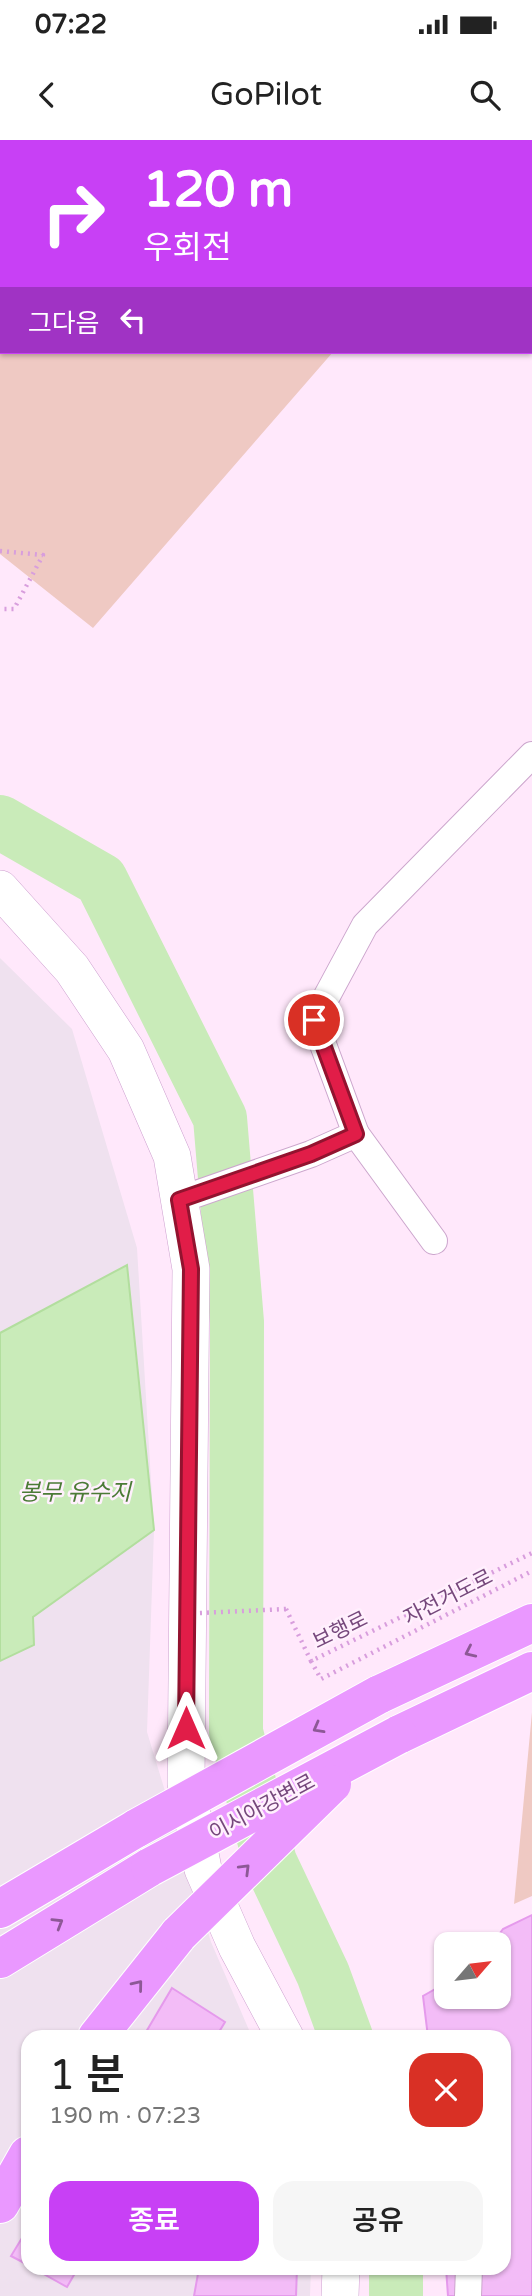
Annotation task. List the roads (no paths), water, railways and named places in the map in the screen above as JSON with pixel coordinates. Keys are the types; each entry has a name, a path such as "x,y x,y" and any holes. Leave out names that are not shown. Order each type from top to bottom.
{"highway":[{"name":"이시아강변로","path":"0,1909 137,1828 378,1695 532,1623"},
{"name":"이시아강변로","path":"0,1959 150,1867 398,1735 532,1671"},
{"path":"103,2030 179,1934 364,1753"},
{"path":"0,2204 21,2167"}],"street":[{"path":"434,1241 356,1134 314,1020 365,925 532,755"},
{"path":"0,889 72,970 126,1050 172,1156 191,1269 186,1783 203,1869 237,1947 281,2030"},
{"path":"179,1200 311,1154 356,1134"},
{"path":"340,2296 341,2275"},
{"path":"468,2275 468,2296"}],"water":[{"name":"봉무 유수지","path":"127,1265 154,1530 33,1617 34,1645 0,1661 0,1333"}],"waterway":[{"path":"0,822 101,880 220,1118 237,1322 236,1732 270,1862 323,1974 343,2030"},
{"path":"396,2275 396,2296"}]}
